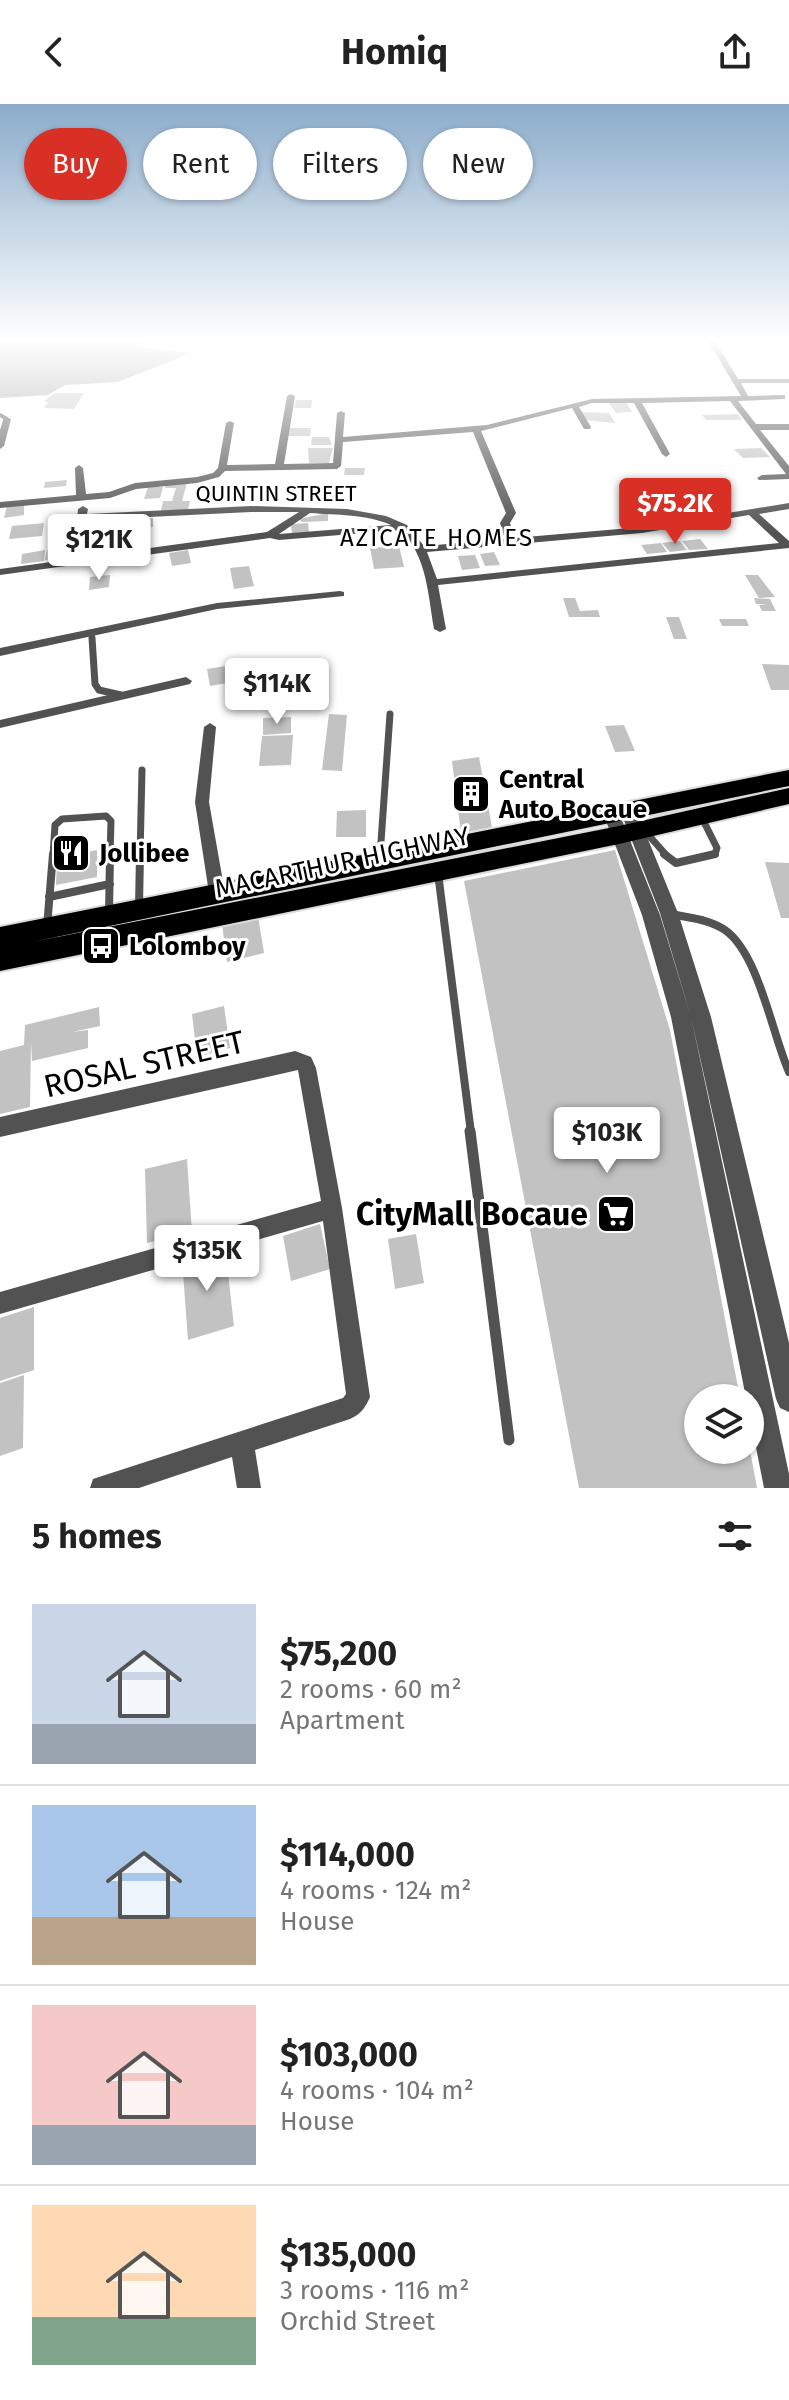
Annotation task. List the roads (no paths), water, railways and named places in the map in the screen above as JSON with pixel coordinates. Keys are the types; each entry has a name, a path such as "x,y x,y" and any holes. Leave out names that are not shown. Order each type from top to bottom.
{"highway":[{"name":"MACARTHUR HIGHWAY","path":"0,960 438,871 789,778"},
{"name":"MACARTHUR HIGHWAY","path":"0,938 379,860 627,823 701,816 789,796"}],"street":[{"path":"279,466 289,406"},
{"path":"339,440 476,429 575,406 587,427"},
{"path":"640,406 666,454"},
{"path":"737,406 789,474 762,478"},
{"path":"222,468 337,466 341,413"},
{"path":"0,446 3,417"},
{"path":"0,505 82,500 135,486 216,475 222,468 230,423"},
{"path":"753,427 789,427"},
{"path":"476,429 511,513 505,523 510,540"},
{"path":"78,561 83,517 79,468"},
{"path":"423,549 642,530 789,506"},
{"path":"270,535 293,519 316,509"},
{"name":"QUINTIN STREET","path":"83,517 316,509 376,515 404,526"},
{"path":"752,513 788,545"},
{"path":"0,572 270,535 279,537 404,526 423,549 440,629"},
{"path":"431,583 788,545"},
{"path":"0,652 217,606 340,594"},
{"path":"0,724 186,681"},
{"path":"210,727 202,802 217,893"},
{"path":"627,823 669,913 701,1017 789,1399"},
{"path":"627,823 681,1017 778,1488"},
{"name":"ROSAL STREET","path":"0,1127 300,1060 307,1068 332,1208"},
{"path":"0,1303 332,1208 358,1397 350,1407 102,1488"},
{"path":"242,1441 249,1488"}],"lane":[{"path":"92,633 95,684 99,690 122,695"},
{"path":"379,860 390,714"},
{"path":"139,909 142,770"},
{"path":"47,929 55,825 62,819 106,816 111,821 109,914"},
{"path":"627,823 676,863 715,854 717,848 701,816"},
{"path":"438,871 509,1440"},
{"path":"49,897 110,884"},
{"path":"669,913 707,921 729,933 742,951 763,1001 777,1049 789,1072"}],"place":[{"name":"Central Auto Bocaue","path":"471,794"},
{"name":"Jollibee","path":"71,853"},
{"name":"Lolomboy","path":"101,946"},
{"name":"CityMall Bocaue","path":"616,1214"}],"district":[{"name":"AZICATE HOMES","path":"437,538"}]}
